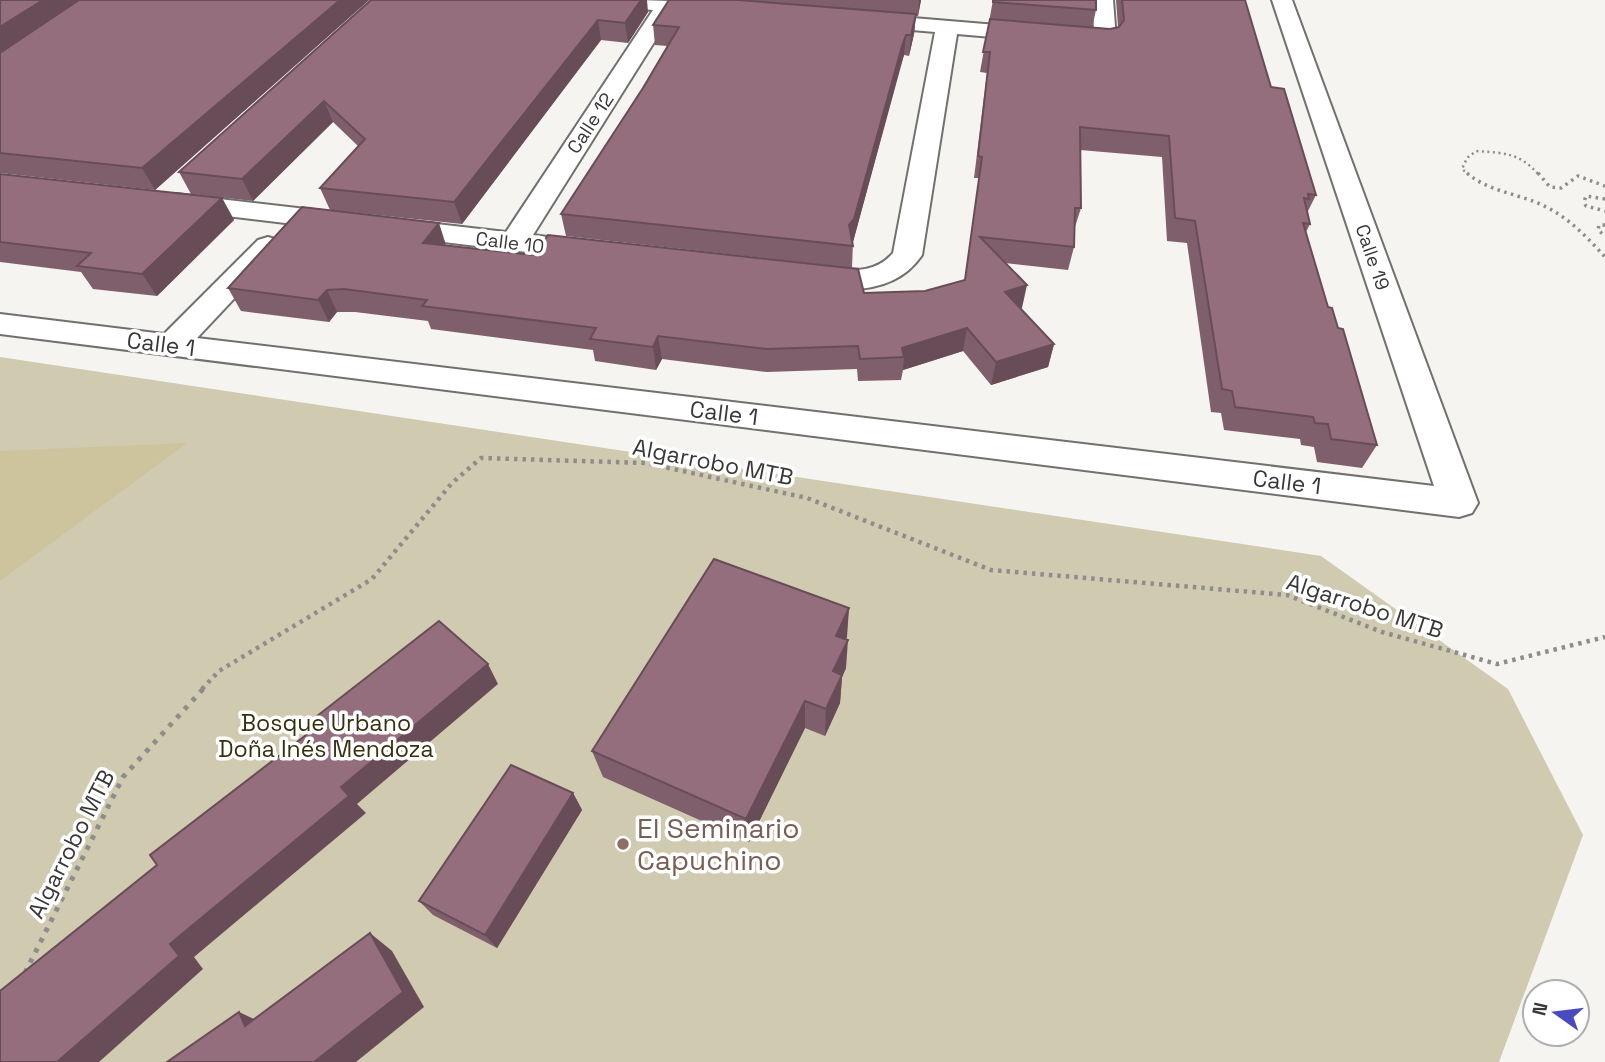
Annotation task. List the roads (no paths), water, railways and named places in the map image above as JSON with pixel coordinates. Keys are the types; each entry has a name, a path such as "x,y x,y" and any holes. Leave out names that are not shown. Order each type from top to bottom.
{"street":[{"path":"607,0 733,10"},
{"path":"840,19 1105,40 1103,0"},
{"name":"Calle 19","path":"1282,0 1459,503 1447,502"},
{"name":"Calle 12","path":"514,242 667,5"},
{"path":"787,274 865,281 885,276 899,267 907,255 947,27"},
{"name":"Calle 10","path":"165,194 297,216 624,255"},
{"path":"172,345 297,216"},
{"name":"Calle 1","path":"0,324 1447,502"}],"place":[{"name":"El Seminario Capuchino","path":"623,844"}],"park label":[{"name":"Bosque Urbano Doña Inés Mendoza","path":"326,736"}]}
